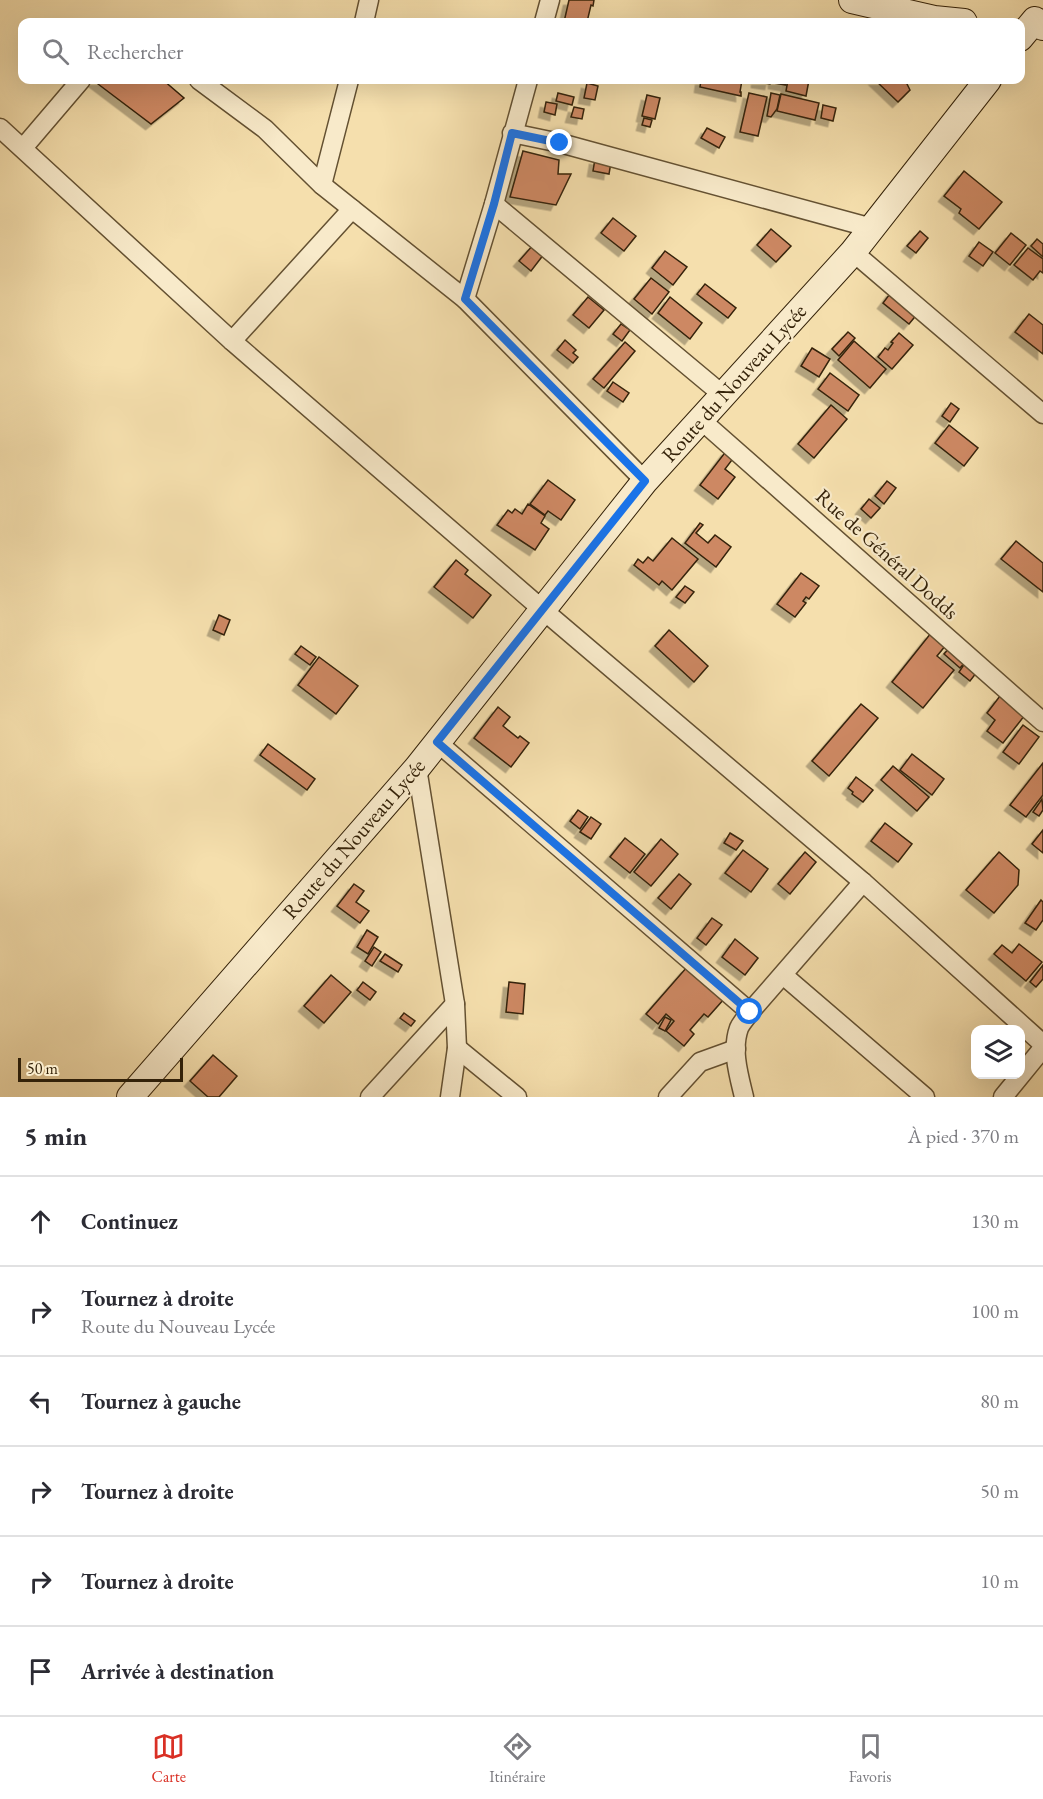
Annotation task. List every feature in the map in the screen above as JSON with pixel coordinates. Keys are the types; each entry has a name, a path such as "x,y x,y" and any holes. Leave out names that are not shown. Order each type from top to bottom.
{"street":[{"path":"365,18 369,0"},
{"path":"545,18 550,0"},
{"path":"852,0 930,18"},
{"path":"22,148 78,84"},
{"path":"205,84 265,129 322,185 465,299 645,481"},
{"path":"322,185 348,84"},
{"path":"465,299 527,84"},
{"name":"Route du Nouveau Lycée","path":"130,1097 417,768 645,481 853,252 985,84"},
{"path":"0,128 232,341 863,882 1043,1046 1003,1097"},
{"path":"512,133 560,143 872,228"},
{"path":"494,204 723,395"},
{"path":"232,341 352,209"},
{"path":"853,252 1043,414"},
{"name":"Rue de Général Dodds","path":"701,420 1043,722"},
{"path":"437,742 750,1012"},
{"path":"417,768 455,1004 457,1048 450,1097"},
{"path":"744,1097 737,1068 736,1048 739,1028 750,1012 863,882"},
{"path":"783,975 925,1097"},
{"path":"370,1097 455,1004"},
{"path":"457,1048 517,1097"},
{"path":"668,1097 700,1062 736,1048"}],"building":[{"path":"569,0 594,0 588,18 565,18"},
{"path":"98,84 168,84 184,98 151,124"},
{"path":"587,84 598,86 595,100 584,98"},
{"path":"700,84 741,84 741,96 700,87"},
{"path":"787,84 808,84 806,96 786,91"},
{"path":"879,84 907,84 910,90 898,102"},
{"path":"558,93 574,97 572,105 556,101"},
{"path":"749,93 767,97 758,136 740,132"},
{"path":"771,93 780,95 777,109 771,117 767,116"},
{"path":"781,94 819,103 815,120 777,111"},
{"path":"647,95 660,98 655,119 642,116"},
{"path":"546,102 557,104 555,115 544,112"},
{"path":"823,105 836,108 833,121 821,118"},
{"path":"574,107 584,109 582,119 571,117"},
{"path":"644,118 652,120 650,127 642,125"},
{"path":"707,128 725,137 719,148 701,138"},
{"path":"523,151 559,160 558,174 571,174 556,205 510,197"},
{"path":"595,159 611,162 609,174 593,171"},
{"path":"964,171 1002,202 979,229 959,213 961,209 944,196"},
{"path":"613,218 636,236 624,251 601,233"},
{"path":"771,229 791,246 776,262 757,245"},
{"path":"920,231 928,238 916,253 907,246"},
{"path":"1011,233 1026,245 1010,265 995,253"},
{"path":"1037,239 1043,244 1043,257 1031,246"},
{"path":"979,242 993,252 983,266 969,256"},
{"path":"533,245 544,254 531,271 519,261"},
{"path":"1028,248 1043,259 1043,273 1040,271 1033,280 1014,265"},
{"path":"665,251 687,267 673,285 652,268"},
{"path":"651,278 669,292 652,314 634,299"},
{"path":"705,284 736,308 728,318 697,294"},
{"path":"892,291 918,313 909,324 883,303"},
{"path":"588,297 604,310 589,328 573,315"},
{"path":"670,297 702,323 690,339 658,313"},
{"path":"1029,314 1043,325 1043,354 1015,332"},
{"path":"621,324 630,330 622,341 613,334"},
{"path":"848,332 855,338 839,356 832,349"},
{"path":"899,333 913,345 892,369 878,357 885,348 888,350 893,343 891,342"},
{"path":"565,340 576,350 573,353 578,357 573,363 557,350"},
{"path":"854,341 886,369 870,388 838,360"},
{"path":"625,342 635,351 604,388 593,379"},
{"path":"812,348 830,359 819,377 801,366"},
{"path":"830,373 859,395 848,411 818,389"},
{"path":"613,382 629,393 623,402 607,391"},
{"path":"951,403 959,409 950,422 942,416"},
{"path":"831,405 847,419 814,458 798,444"},
{"path":"949,425 978,448 964,466 935,443"},
{"path":"727,450 735,456 725,469 735,477 718,499 700,485"},
{"path":"548,480 575,500 561,520 548,511 545,515 530,504"},
{"path":"887,481 896,488 884,504 875,496"},
{"path":"869,499 880,508 871,518 861,509"},
{"path":"528,504 545,516 541,523 549,529 535,550 497,525 508,510 512,513 515,509 522,514"},
{"path":"700,523 703,525 696,533 708,543 715,535 731,547 716,567 685,543"},
{"path":"672,538 698,559 672,590 662,581 659,585 634,565 638,559 643,563 648,557 653,561"},
{"path":"1016,541 1043,563 1043,592 1001,559"},
{"path":"456,560 468,570 465,574 491,595 473,618 434,587"},
{"path":"801,573 819,586 809,599 806,597 803,601 806,603 795,617 777,604"},
{"path":"685,586 694,592 685,603 676,597"},
{"path":"219,615 230,620 224,635 213,630"},
{"path":"669,630 708,666 694,682 655,646"},
{"path":"931,633 946,645 937,656 954,670 923,708 892,682"},
{"path":"301,646 316,657 310,665 295,654"},
{"path":"951,646 967,660 960,668 944,654"},
{"path":"319,657 358,686 336,714 298,685"},
{"path":"965,663 977,672 970,681 959,672"},
{"path":"1000,696 1025,715 1003,743 987,731 995,720 987,713"},
{"path":"861,704 878,718 829,776 812,761"},
{"path":"498,707 510,717 503,726 518,738 520,736 529,743 511,767 474,738"},
{"path":"1023,725 1039,737 1019,764 1003,752"},
{"path":"268,744 315,779 307,790 260,755"},
{"path":"912,754 944,779 932,795 900,770"},
{"path":"1043,763 1043,795 1026,817 1010,805"},
{"path":"893,766 929,797 917,811 881,780"},
{"path":"856,777 873,790 863,802 848,788"},
{"path":"1042,799 1043,810 1039,816 1033,812"},
{"path":"578,810 588,817 580,829 570,821"},
{"path":"591,817 601,824 591,839 580,832"},
{"path":"885,823 912,844 898,862 871,841"},
{"path":"1043,830 1043,853 1032,844"},
{"path":"730,833 743,841 736,850 724,843"},
{"path":"625,838 645,854 630,873 610,857"},
{"path":"661,839 678,854 651,886 634,872"},
{"path":"743,850 768,869 751,892 725,873"},
{"path":"805,852 816,862 790,894 778,884"},
{"path":"999,852 1019,870 1018,885 994,913 966,890"},
{"path":"679,874 691,884 671,909 658,898"},
{"path":"354,884 364,891 356,902 369,911 360,923 337,906"},
{"path":"1041,900 1043,920 1036,930 1025,923"},
{"path":"712,918 722,925 706,945 697,938"},
{"path":"367,930 378,937 368,954 357,947"},
{"path":"735,939 758,958 745,975 722,957"},
{"path":"1019,944 1042,962 1026,981 994,954 1002,945 1012,953"},
{"path":"374,947 381,952 372,966 365,961"},
{"path":"385,954 402,965 398,972 380,961"},
{"path":"1043,965 1043,979 1036,987 1030,982"},
{"path":"687,967 724,999 708,1017 704,1014 690,1030 694,1034 684,1046 666,1031 674,1021 666,1014 658,1024 646,1014"},
{"path":"331,975 351,992 324,1023 304,1006"},
{"path":"363,982 376,992 370,1000 357,990"},
{"path":"509,982 525,984 523,1014 506,1012"},
{"path":"404,1013 415,1021 411,1026 400,1018"},
{"path":"665,1017 671,1020 665,1031 659,1028"},
{"path":"213,1055 237,1076 219,1097 208,1097 190,1081"}],"route":[{"path":"560,143 512,133 494,204 465,299 645,481 437,742 750,1012"}]}
